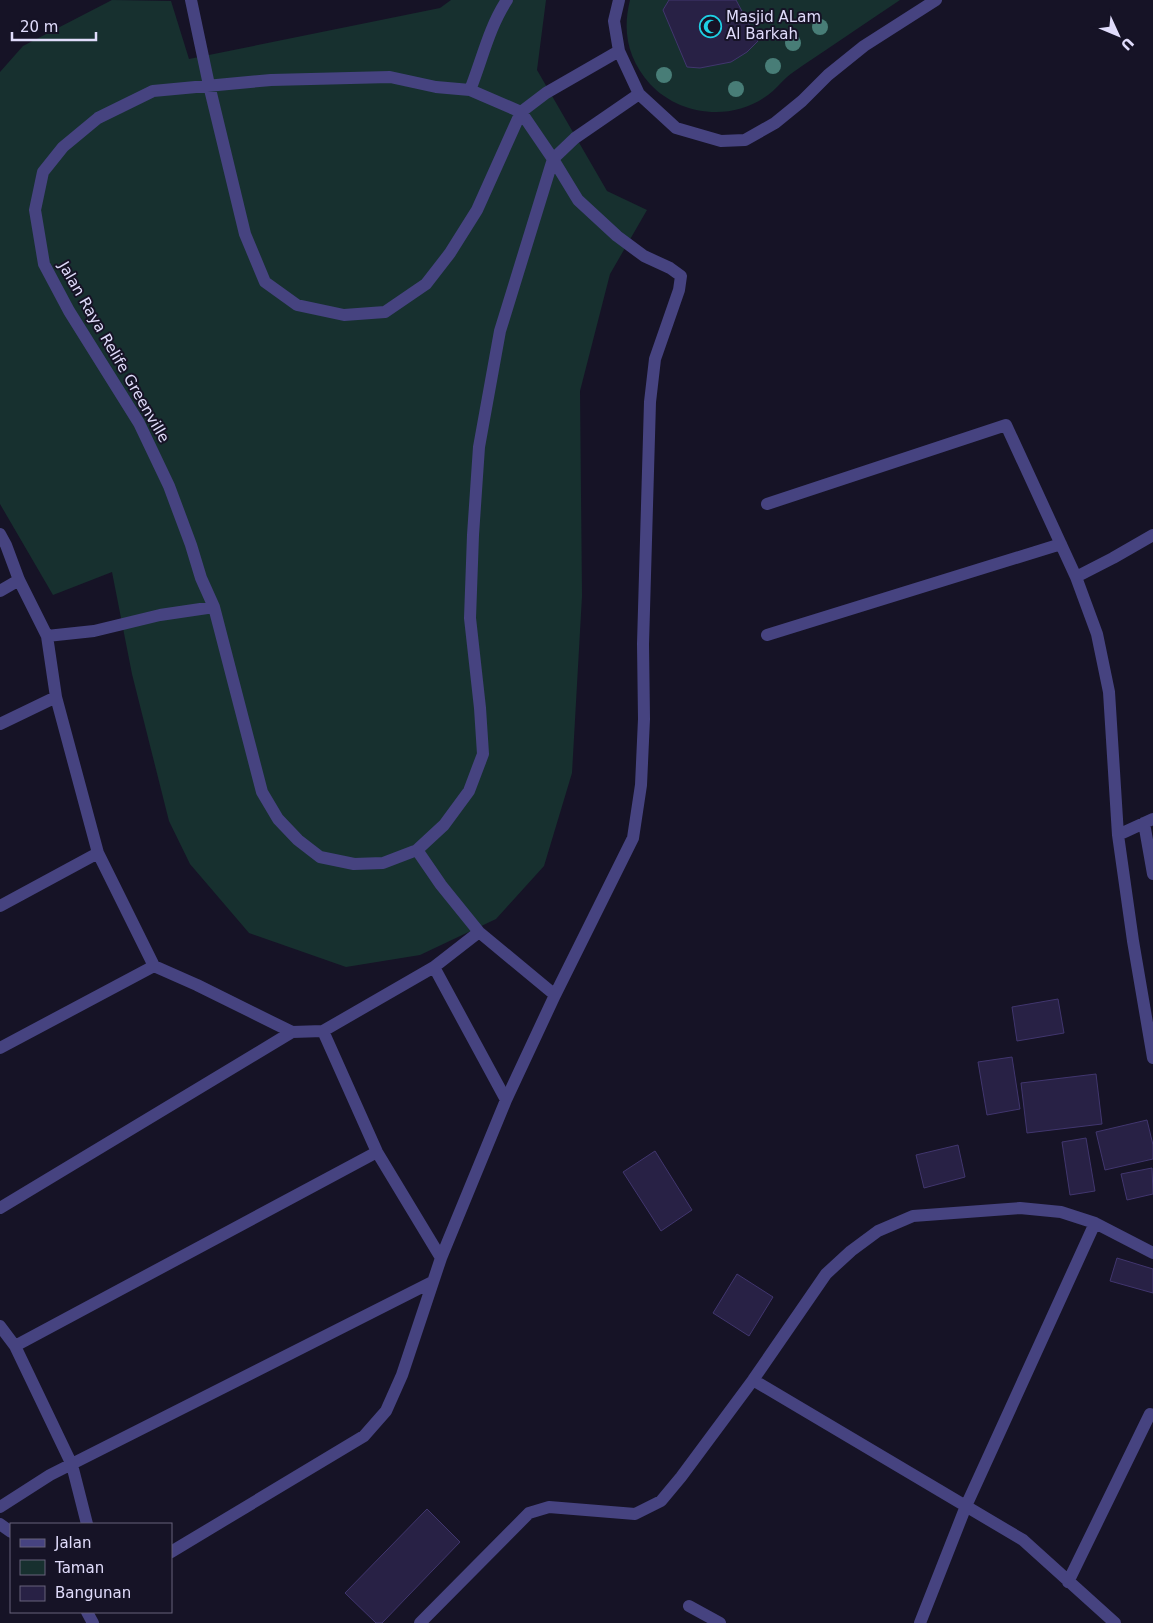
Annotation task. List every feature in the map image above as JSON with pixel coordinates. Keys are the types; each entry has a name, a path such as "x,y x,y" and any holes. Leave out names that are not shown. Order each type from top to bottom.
{"street":[{"path":"192,0 209,85 245,234 265,282 298,305 344,315 385,312 426,284 450,254 477,210 521,112 546,92 619,51"},
{"path":"470,90 481,64 497,15 507,0"},
{"path":"619,0 614,21 619,51 639,94 676,128 721,141 746,140 774,123 802,101 828,74 864,46 936,0"},
{"name":"Jalan Raya Relife Greenville","path":"418,850 383,863 354,864 320,857 298,840 278,819 262,792 214,607 201,578 169,486 139,423 69,311 44,264 35,210 43,172 63,147 98,118 154,91 271,80 390,77 436,87 470,90 521,112"},
{"path":"555,995 479,932 441,885 418,850 444,825 469,792 483,754 470,618 473,535 479,447 500,330 553,159 576,138 639,94"},
{"path":"172,1551 364,1436 386,1411 402,1375 441,1258 506,1100 555,995 633,838 641,784 644,718 643,644 650,402 655,359 679,290 681,276 670,268 644,256 617,236 578,200 521,112"},
{"path":"767,504 1006,425 1076,577 1097,634 1109,692 1118,836 1132,941 1153,1058"},
{"path":"0,534 6,544 19,580 47,636 56,697 98,853 154,966 292,1032 323,1031 434,967 479,932"},
{"path":"1076,577 1153,535"},
{"path":"767,635 1061,544"},
{"path":"0,592 19,580"},
{"path":"47,636 94,631 160,614 214,607"},
{"path":"0,724 56,697"},
{"path":"1118,836 1148,821 1153,874"},
{"path":"0,906 98,853"},
{"path":"0,1048 154,966"},
{"path":"434,967 506,1100"},
{"path":"323,1031 377,1152 441,1258"},
{"path":"0,1208 292,1032"},
{"path":"15,1346 377,1152"},
{"path":"420,1623 529,1513 549,1506 635,1514 661,1501 754,1380 826,1274 851,1251 878,1231 914,1216 1020,1208 1061,1212 1095,1224 1153,1253"},
{"path":"920,1623 966,1506 1095,1224"},
{"path":"0,1507 50,1475 432,1282"},
{"path":"0,1326 15,1346 72,1465 87,1523"},
{"path":"754,1380 1023,1540 1115,1623"},
{"path":"1068,1582 1150,1414"},
{"path":"689,1606 720,1623"}],"green space":[{"path":"112,0 171,1 189,59 440,8 451,0 546,0 537,70 607,191 647,210 610,274 580,391 582,596 572,773 544,866 496,919 420,955 346,967 249,933 190,864 169,821 132,674 112,572 53,595 0,504 0,72 23,46"},
{"path":"630,0 900,0 792,73 773,91 754,104 723,112 707,112 691,109 676,103 662,95 642,75 632,55 627,34"}],"building":[{"name":"Masjid ALam Al Barkah","path":"669,0 736,0 758,41 747,52 731,62 700,68 687,67 663,10"},
{"path":"1058,999 1064,1033 1017,1041 1012,1007"},
{"path":"1012,1057 1020,1109 987,1115 978,1062"},
{"path":"1096,1074 1102,1124 1027,1133 1021,1083"},
{"path":"1147,1120 1153,1145 1153,1159 1105,1170 1096,1132"},
{"path":"1086,1138 1095,1191 1070,1195 1062,1142"},
{"path":"958,1145 965,1177 924,1188 916,1155"},
{"path":"655,1151 692,1210 661,1231 623,1172"},
{"path":"1152,1168 1153,1194 1127,1200 1121,1174"},
{"path":"1117,1258 1153,1269 1153,1293 1110,1281"},
{"path":"737,1274 773,1297 749,1336 713,1313"},
{"path":"427,1509 460,1542 382,1623 376,1623 345,1593"}],"place":[{"name":"Masjid ALam Al Barkah","path":"710,26"}]}
